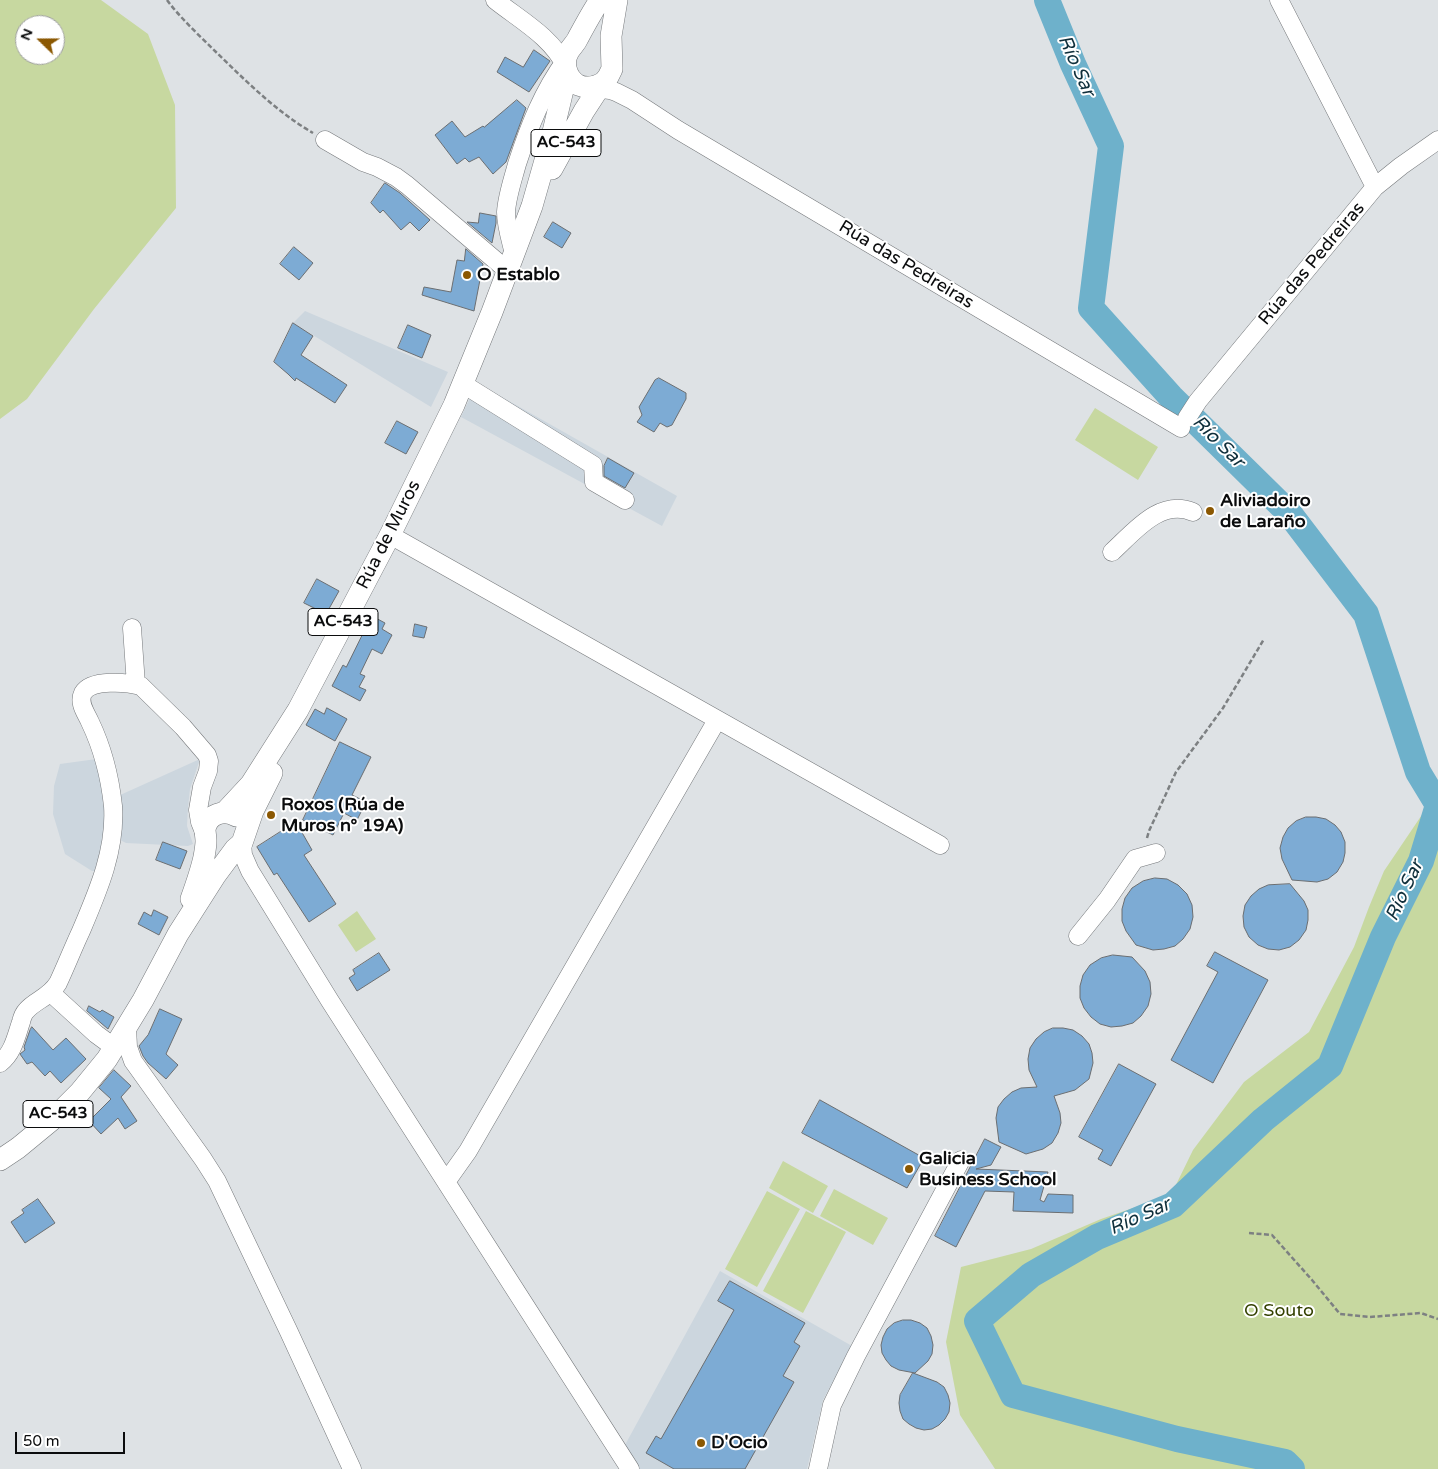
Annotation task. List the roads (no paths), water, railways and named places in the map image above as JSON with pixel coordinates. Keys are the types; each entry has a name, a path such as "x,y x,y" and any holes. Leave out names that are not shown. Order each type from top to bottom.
{"main road":[{"name":"AC-543","path":"463,384 532,206 552,136 571,52 600,0"},
{"name":"AC-543","path":"532,206 566,142 598,89 610,75 612,69 612,32 618,0"},
{"path":"598,89 576,83 571,52 590,40 601,43 607,48 612,59"},
{"name":"Rúa de Muros","path":"228,844 205,830 208,822 213,816 224,812 252,784 298,710 390,535 463,384"},
{"name":"Rúa de Muros","path":"0,1160 52,1120 80,1092 111,1053 127,1028 178,934 215,876 228,844 253,811 298,710"},
{"name":"Rúa de Muros","path":"178,934 204,858 228,844 244,826 234,814 224,812"}],"street":[{"path":"495,0 545,38 571,52"},
{"path":"511,262 506,212 512,182 534,115 552,81 571,52 572,31 589,0"},
{"path":"1279,0 1375,187"},
{"name":"Rúa das Pedreiras","path":"612,59 624,89 632,100"},
{"name":"Rúa das Pedreiras","path":"598,89 632,100 678,130 1184,423 1198,401 1375,187 1438,140"},
{"path":"325,140 407,185 511,262"},
{"path":"463,384 593,465 594,482 625,500"},
{"path":"1112,552 1142,524 1159,512 1170,508 1179,508 1193,512"},
{"path":"390,535 940,845"},
{"path":"0,1064 12,1048 24,1014 51,993 58,983 100,886 110,847 113,806 109,782 96,736 82,704 82,696 88,687 98,684 119,683 136,685 132,628"},
{"name":"Rúa de Muros","path":"136,685 145,690 183,727 205,752 208,761 207,776 200,799 198,815 228,844"},
{"path":"446,1182 468,1151 717,720"},
{"name":"Rúa de Muros","path":"207,776 212,800 216,807 224,812"},
{"path":"228,844 250,871 330,1001 630,1469"},
{"path":"1078,936 1107,900 1135,859 1149,855"},
{"path":"51,993 96,1034 114,1056 134,1064"},
{"path":"127,1028 128,1047 134,1064 214,1176 352,1469"},
{"path":"818,1469 832,1405 856,1356 961,1160"}],"waterway":[{"name":"Río Sar","path":"1047,0 1073,64 1111,146 1091,308 1171,397 1289,513 1366,614 1418,772 1438,805 1421,861 1383,937 1330,1066 1263,1120 1173,1205 1097,1237 1031,1275 977,1321 1013,1395 1177,1439 1285,1462 1292,1469"}],"place":[{"name":"O Establo","path":"467,275"},
{"name":"Aliviadoiro de Laraño","path":"1210,511"},
{"name":"Roxos (Rúa de Muros n° 19A)","path":"271,815"},
{"name":"Galicia Business School","path":"909,1169"},
{"name":"D'Ocio","path":"701,1443"}],"park label":[{"name":"O Souto","path":"1279,1311"}]}
